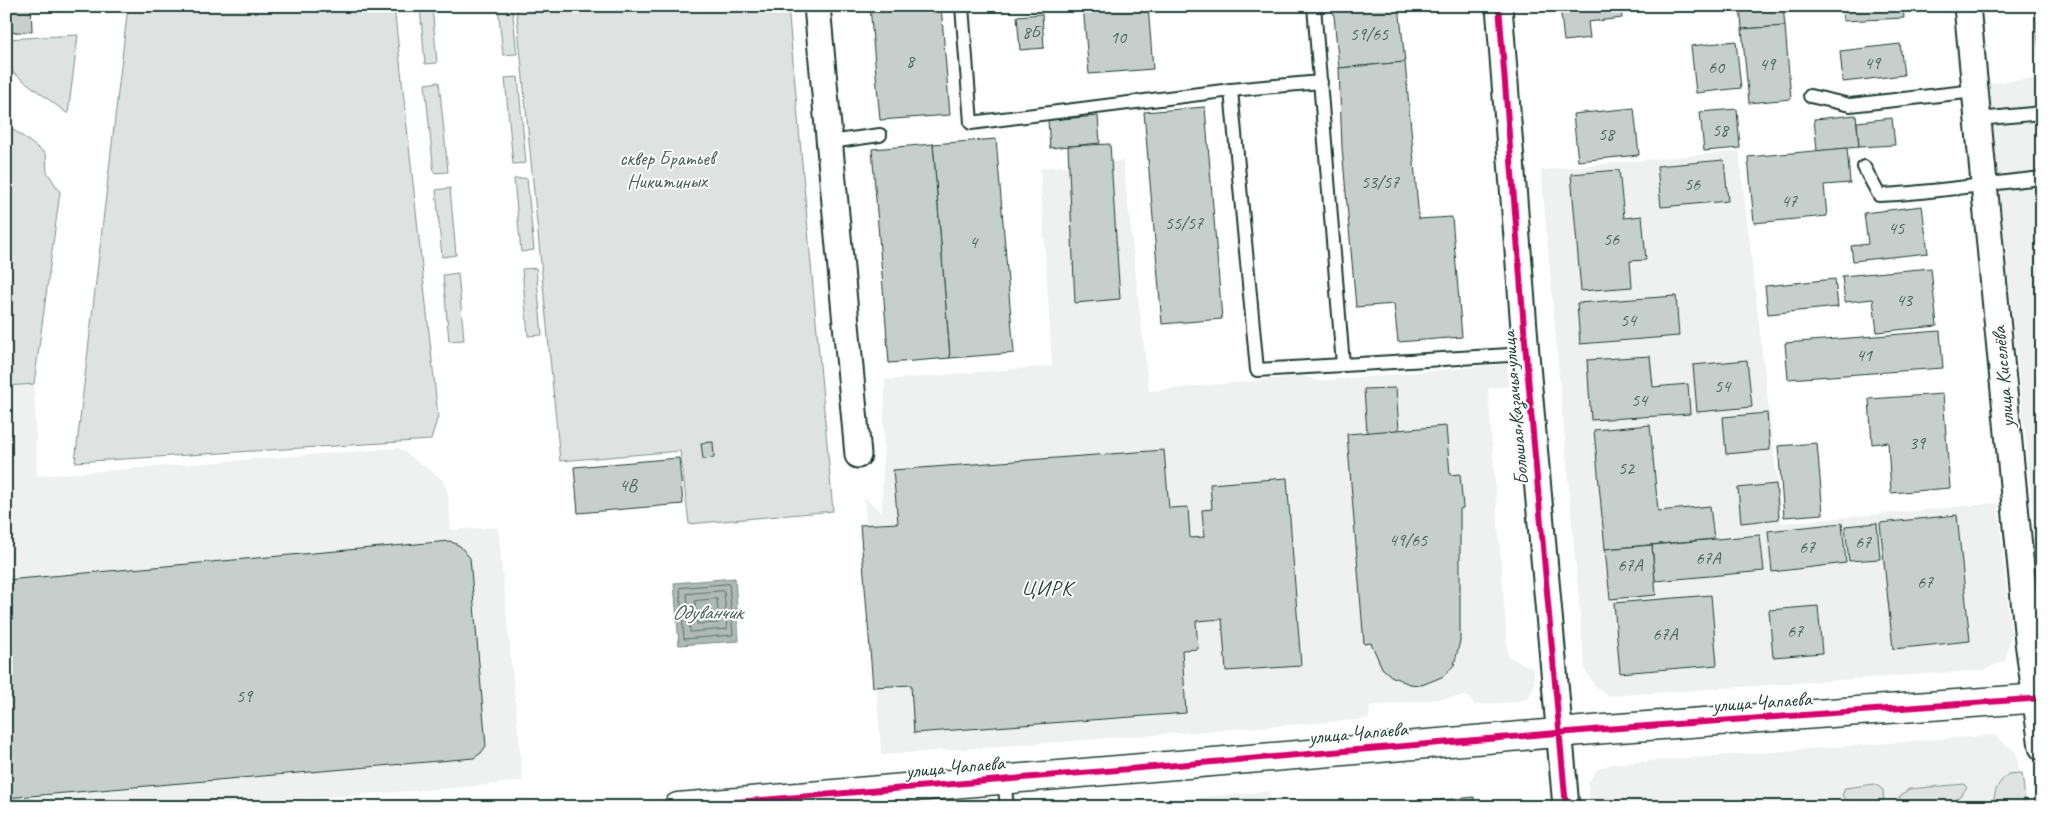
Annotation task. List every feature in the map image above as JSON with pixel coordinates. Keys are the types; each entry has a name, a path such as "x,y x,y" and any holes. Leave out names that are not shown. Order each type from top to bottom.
{"street":[{"path":"817,6 858,454"},
{"name":"Большая Казачья улица","path":"1499,6 1526,354 1566,807"},
{"name":"улица Киселёва","path":"1967,6 2028,641 2039,698 2042,747"},
{"name":"улица Чапаева","path":"678,807 1559,733 2039,698"}],"lane":[{"path":"962,6 971,123 1231,90 1321,82"},
{"path":"1314,6 1343,365"},
{"path":"1231,90 1258,370 1526,354"},
{"path":"1810,96 1850,105 1975,91"},
{"path":"1978,119 2042,113"},
{"path":"830,142 880,135"},
{"path":"1864,167 1879,195 1921,194 1984,184 2042,178"},
{"path":"1004,779 1007,807"}],"shaded area":[{"path":"2042,78 2042,594 1988,83"},
{"path":"1739,151 1782,523 1998,503 2011,636 2005,661 1984,670 1608,696 1594,685 1585,670 1541,170"},
{"path":"1123,161 1149,391 1303,376 1319,381 1507,364 1508,386 1488,388 1508,656 1533,669 1535,683 1529,698 1514,702 1475,705 1467,696 1370,706 1369,719 881,755 864,497 882,513 885,380 1052,366 1040,168"},
{"path":"34,384 37,476 399,448 442,479 448,493 451,530 498,527 523,781 467,787 187,807 6,807 6,386"},
{"path":"1994,735 2016,752 2026,807 1590,807 1588,782 1597,770 1610,764"},
{"path":"1269,791 1270,807 1093,807"}],"green space":[{"path":"128,6 394,6 438,416 431,440 75,462"},
{"path":"420,6 432,6 437,63 425,64"},
{"path":"498,6 512,6 517,54 503,55"},
{"name":"сквер Братьев Никитиных","path":"516,6 788,6 833,511 689,524 680,451 560,461"},
{"path":"78,35 68,114 7,68 6,39"},
{"path":"518,77 526,163 513,164 505,78"},
{"path":"439,82 448,172 434,173 425,84"},
{"path":"6,124 46,154 47,172 60,192 34,384 6,386"},
{"path":"527,178 534,250 521,252 514,179"},
{"path":"450,188 456,255 442,257 436,190"},
{"path":"536,268 542,335 528,336 522,269"},
{"path":"458,273 464,340 449,341 443,275"},
{"path":"2022,773 2026,807 1994,807 1996,789 2001,781 2008,774"},
{"path":"1875,784 1883,790 1884,807 1854,807 1842,796 1845,788"},
{"path":"1964,784 1967,788 1950,807 1900,807 1899,797 1909,789"}],"water":[{"name":"Одуванчик","path":"735,578 739,641 679,645 674,583"}],"building":[{"path":"6,6 31,6 32,31 6,33"},
{"path":"870,6 941,6 950,115 880,120"},
{"path":"1083,6 1148,6 1153,69 1089,74"},
{"path":"1333,6 1399,6 1405,62 1339,68"},
{"path":"1560,6 1621,6 1622,18 1588,22 1590,38 1564,41"},
{"path":"1740,6 1783,6 1785,26 1742,29"},
{"path":"1842,6 1903,6 1904,18 1843,21"},
{"path":"2042,9 2042,64 2040,64 2035,10"},
{"path":"1042,14 1044,48 1020,50 1017,16"},
{"path":"1785,26 1791,99 1749,103 1742,29"},
{"path":"1736,41 1741,88 1696,93 1691,46"},
{"path":"1900,44 1904,75 1843,82 1840,51"},
{"path":"1405,62 1419,219 1452,217 1462,337 1398,342 1394,304 1356,307 1342,148 1339,68"},
{"path":"1205,107 1222,319 1162,324 1144,112"},
{"path":"1634,108 1639,155 1578,161 1573,114"},
{"path":"1737,109 1740,148 1704,151 1700,112"},
{"path":"1856,115 1859,147 1817,151 1814,119"},
{"path":"1098,116 1100,143 1050,148 1048,120"},
{"path":"1892,118 1895,145 1859,147 1857,122"},
{"path":"996,139 1014,353 950,358 933,144"},
{"path":"933,144 950,358 889,363 872,149"},
{"path":"1110,144 1120,299 1075,303 1068,146"},
{"path":"1847,148 1850,183 1824,185 1827,216 1754,223 1748,157"},
{"path":"1724,160 1728,201 1661,207 1657,166"},
{"path":"1619,170 1624,218 1642,216 1646,260 1630,261 1632,287 1581,291 1571,174"},
{"path":"1922,206 1928,253 1853,261 1851,246 1868,244 1864,213"},
{"path":"1931,268 1937,326 1877,332 1873,299 1845,302 1842,276"},
{"path":"1835,279 1838,307 1768,314 1765,286"},
{"path":"1676,296 1679,336 1580,344 1577,303"},
{"path":"1940,331 1943,368 1788,379 1785,343"},
{"path":"1650,356 1653,387 1688,384 1690,414 1591,420 1587,360"},
{"path":"1747,360 1752,407 1697,412 1693,365"},
{"path":"1396,388 1399,430 1367,433 1364,389"},
{"path":"1943,394 1950,488 1891,493 1888,442 1872,444 1869,399"},
{"path":"1767,413 1770,450 1726,454 1723,417"},
{"path":"1650,425 1658,511 1710,506 1714,539 1605,549 1594,430"},
{"path":"1446,426 1450,475 1460,474 1463,508 1460,509 1460,641 1454,665 1444,676 1422,685 1409,684 1391,676 1382,668 1371,643 1364,644 1347,434"},
{"path":"713,442 714,458 703,459 701,443"},
{"path":"1817,443 1823,514 1784,517 1778,446"},
{"path":"1164,450 1169,508 1188,507 1190,538 1204,537 1202,510 1212,509 1210,484 1287,478 1301,666 1226,671 1222,619 1196,621 1198,649 1182,650 1186,713 914,733 911,685 873,687 860,525 898,523 893,470"},
{"path":"679,458 683,504 578,513 574,467"},
{"path":"1776,484 1779,519 1741,523 1738,488"},
{"path":"1957,515 1970,641 1893,649 1880,523"},
{"path":"1842,523 1846,563 1772,572 1768,531"},
{"path":"1877,523 1880,559 1849,561 1845,526"},
{"path":"1760,535 1764,571 1655,581 1652,545"},
{"path":"450,541 460,546 470,558 486,746 474,758 6,798 6,580"},
{"path":"1652,545 1656,595 1610,599 1605,549"},
{"path":"1711,595 1717,665 1620,673 1614,603"},
{"path":"1818,606 1822,653 1773,657 1769,610"},
{"path":"1474,797 1475,807 1369,807"}],"cycle path":[{"path":"1499,6 1526,354 1566,807"},
{"path":"678,807 1605,729 2042,698"}],"district":[{"name":"ЦИРК","path":"1047,588"}]}
